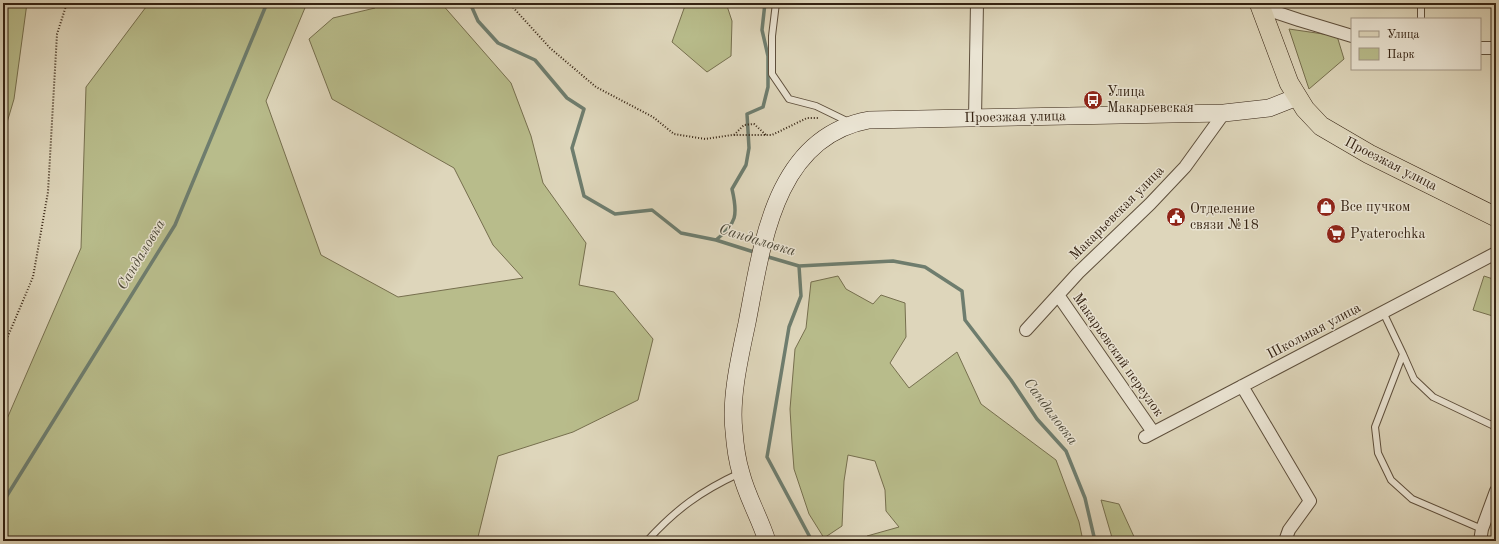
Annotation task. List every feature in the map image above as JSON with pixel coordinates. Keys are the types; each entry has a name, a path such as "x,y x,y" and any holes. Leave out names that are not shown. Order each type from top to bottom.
{"main road":[{"name":"Проезжая улица","path":"1260,5 1279,61 1297,97 1321,126 1340,139 1496,217"}],"street":[{"path":"974,118 977,3"},
{"path":"1260,5 1299,20 1351,36"},
{"path":"1481,48 1496,48"},
{"name":"Проезжая улица","path":"767,541 741,472 733,430 734,402 738,367 755,280 774,206 795,167 821,140 852,123 869,120 1224,113 1269,108 1297,97"},
{"name":"Макарьевская улица","path":"1026,330 1078,273 1150,204 1185,167 1224,113"},
{"name":"Школьная улица","path":"1149,434 1496,253"},
{"name":"Макарьевский переулок","path":"1058,295 1149,434"},
{"path":"1242,386 1310,501 1289,530 1285,541"},
{"path":"1481,535 1496,491"}],"lane":[{"path":"776,3 772,36 772,74 789,99 816,106 852,123"},
{"path":"1421,3 1421,18"},
{"path":"1383,312 1414,380 1433,397 1496,427"},
{"path":"1403,354 1375,427 1378,453 1391,480 1412,499 1481,535"},
{"path":"647,541 665,521 703,491 741,472"}],"path":[{"path":"3,348 33,277 48,192 57,34 67,3"},
{"path":"509,3 550,48 596,87 653,117 674,134 705,139 734,135 772,136 807,118 820,118"},
{"path":"734,135 744,125 754,124 766,135"}],"green space":[{"path":"3,3 27,3 14,99 3,136"},
{"path":"149,3 307,3 266,101 321,255 398,297 523,278 493,245 454,168 332,99 309,39 333,18 375,8 376,3 441,3 511,83 531,136 543,183 586,243 579,285 614,292 653,339 638,400 573,432 498,456 477,541 3,541 3,428 81,248 86,87"},
{"path":"686,3 726,3 732,21 731,56 707,72 672,42"},
{"path":"1289,29 1337,36 1344,59 1309,89"},
{"path":"838,276 846,289 873,304 881,295 905,303 906,337 890,363 909,388 957,352 981,404 1056,460 1079,522 1083,541 864,541 867,536 899,527 886,511 885,490 875,461 848,455 844,481 842,526 824,538 809,514 794,469 790,409 795,349 806,328 811,282"},
{"path":"1484,276 1496,280 1496,317 1473,310"},
{"path":"1101,500 1119,504 1136,541 1113,541"}],"waterway":[{"name":"Сандаловка","path":"3,502 175,225 267,3"},
{"name":"Сандаловка","path":"470,3 478,21 498,43 535,60 567,98 584,109 572,148 584,196 615,214 652,210 681,233 716,240 757,253"},
{"path":"716,240 728,229 734,218 735,206 732,189 746,165 749,148 747,114 763,107 768,87 768,56 762,30 765,3"},
{"name":"Сандаловка","path":"765,256 799,266 893,261 925,267 962,291 965,320 1011,380 1037,419 1066,451 1085,498 1095,541"},
{"path":"799,266 801,296 789,327 767,457 812,541"}],"place":[{"name":"Улица Макарьевская","path":"1093,100"},
{"name":"Все пучком","path":"1326,207"},
{"name":"Отделение связи №18","path":"1176,217"},
{"name":"Pyaterochka","path":"1336,234"}]}
